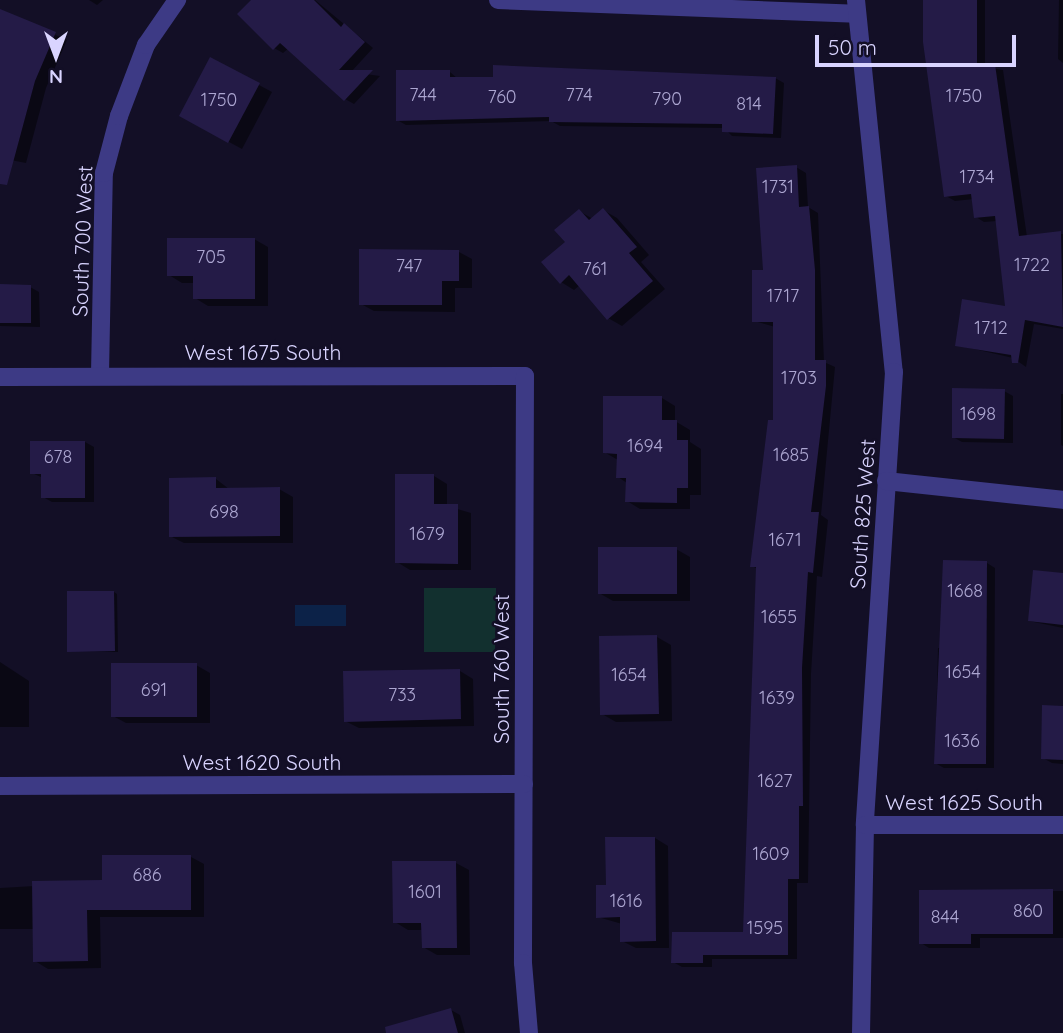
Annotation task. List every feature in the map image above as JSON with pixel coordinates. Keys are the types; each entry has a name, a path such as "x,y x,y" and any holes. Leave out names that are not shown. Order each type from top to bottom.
{"street":[{"name":"South 700 West","path":"100,374 104,173 119,116 146,45 177,0"},
{"path":"498,0 856,7"},
{"name":"South 825 West","path":"856,7 894,372 865,825 861,1033"},
{"name":"West 1675 South","path":"0,376 525,376"},
{"name":"South 760 West","path":"525,376 523,963 529,1033"},
{"path":"886,481 1063,500"},
{"name":"West 1620 South","path":"0,786 524,785"},
{"name":"West 1625 South","path":"865,825 1063,825"}],"green space":[{"path":"424,588 496,588 495,652 424,652"}],"water":[{"path":"295,605 346,605 346,626 295,626"}],"building":[{"path":"251,0 314,0 341,27 344,23 365,42 339,70 373,70 344,101 280,43 273,50 237,14"},
{"path":"923,0 977,0 977,66 995,64 1019,236 1061,231 1063,327 1025,320 1018,363 1012,363 1011,355 955,346 962,299 1005,306 995,216 974,218 971,194 944,197 923,42"},
{"path":"0,9 56,32 35,81 7,185 0,184"},
{"path":"210,57 260,83 228,143 179,116"},
{"path":"493,65 776,77 773,134 722,132 722,124 549,122 549,117 396,121 396,70 450,70 450,77 493,77"},
{"path":"797,165 799,207 809,206 815,270 815,360 826,360 826,386 811,512 819,512 813,573 808,572 802,668 803,806 799,806 799,879 788,879 788,955 703,955 703,963 671,963 672,932 743,932 756,567 750,567 768,420 773,420 773,322 752,322 752,270 763,270 756,168"},
{"path":"603,208 637,247 629,253 653,281 607,320 569,275 560,284 541,262 565,242 554,230 579,209 589,220"},
{"path":"167,238 255,238 255,299 193,299 193,276 167,276"},
{"path":"359,249 459,250 459,281 442,281 442,305 359,305"},
{"path":"0,284 31,285 31,323 0,323"},
{"path":"952,388 1005,389 1004,439 952,438"},
{"path":"603,396 662,396 662,420 677,420 677,440 688,440 688,488 677,488 677,503 625,502 626,478 616,478 617,454 603,453"},
{"path":"30,441 85,441 85,498 41,498 41,474 30,474"},
{"path":"395,474 434,474 434,504 458,504 458,564 395,563"},
{"path":"216,477 216,488 280,487 280,536 169,537 169,478"},
{"path":"598,547 677,547 677,594 598,594"},
{"path":"943,560 987,561 986,764 934,764"},
{"path":"1033,570 1063,573 1063,625 1028,621"},
{"path":"67,591 114,591 115,651 67,652"},
{"path":"657,635 659,714 600,715 599,636"},
{"path":"111,663 197,663 197,717 111,717"},
{"path":"460,669 461,719 344,722 343,671"},
{"path":"1042,705 1063,706 1063,760 1041,759"},
{"path":"605,837 655,837 656,941 620,942 620,917 596,918 596,885 606,885"},
{"path":"102,855 191,855 191,910 87,910 88,961 33,962 32,881 102,880"},
{"path":"392,861 456,861 457,948 422,948 421,923 393,923"},
{"path":"1053,889 1053,934 971,934 971,944 919,944 919,890"},
{"path":"451,1008 458,1033 386,1033 385,1027"}]}
